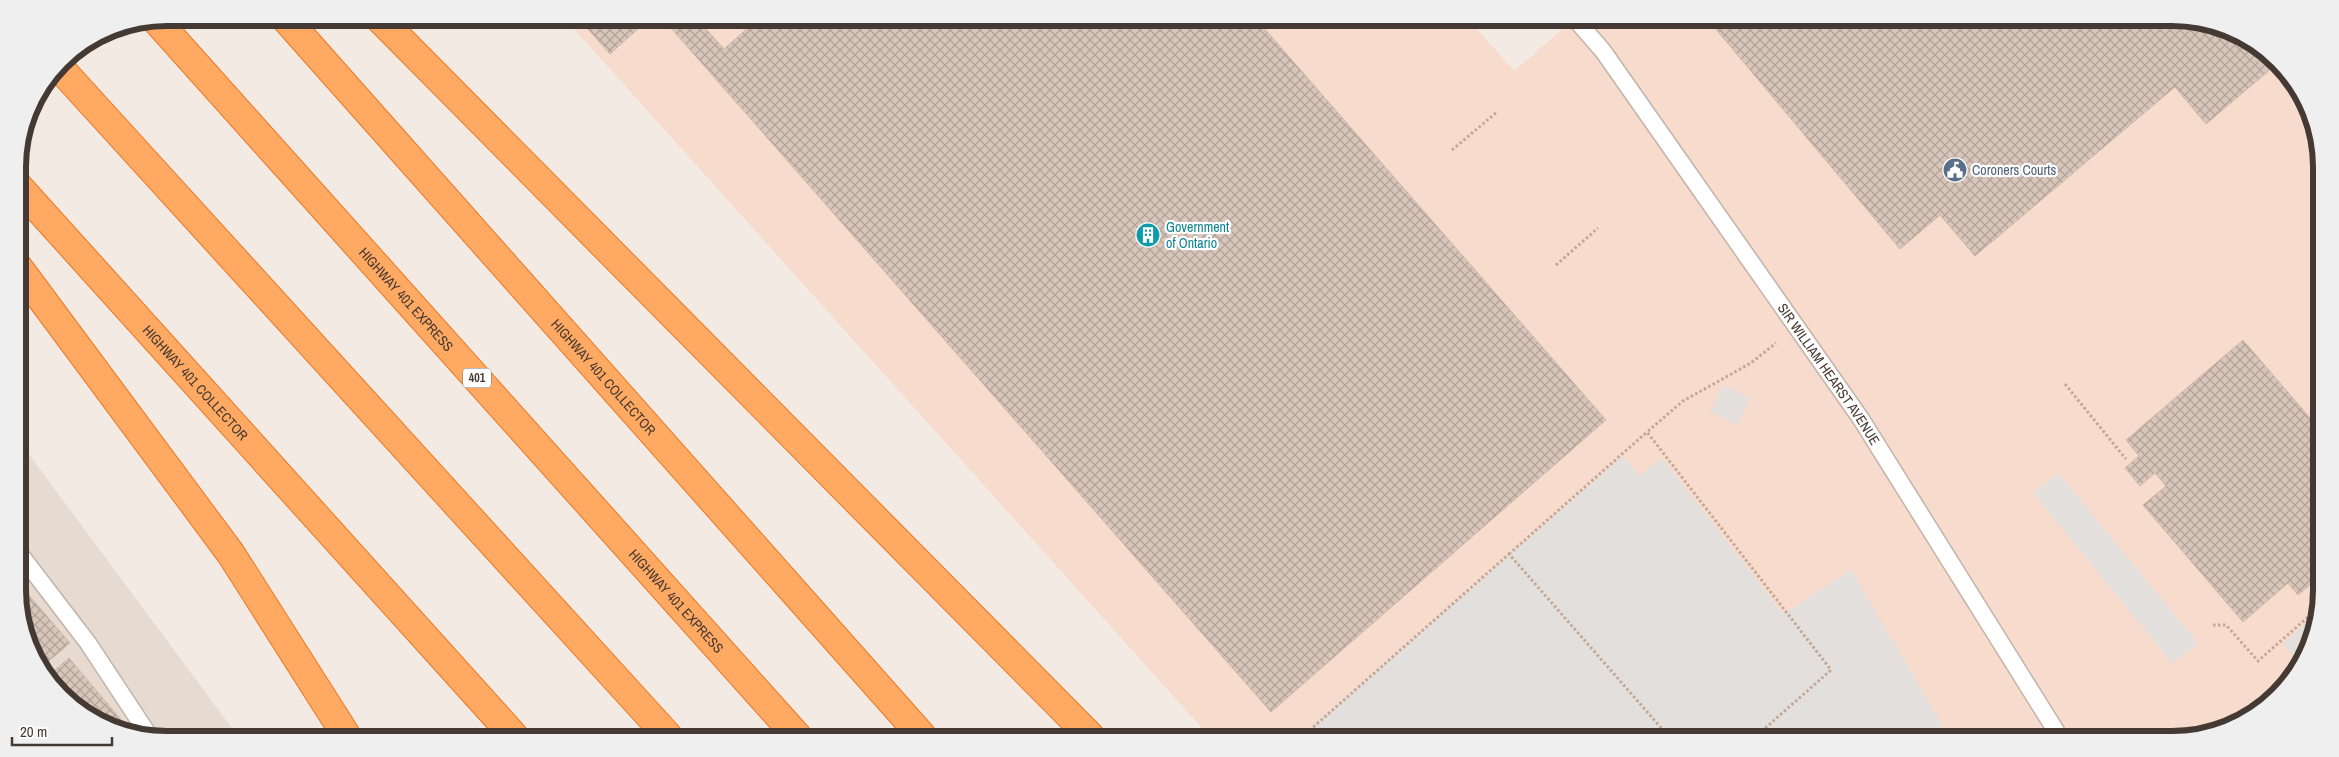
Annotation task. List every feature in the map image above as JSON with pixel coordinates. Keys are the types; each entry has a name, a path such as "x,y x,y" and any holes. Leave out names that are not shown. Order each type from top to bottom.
{"highway":[{"name":"HIGHWAY 401 EXPRESS","path":"162,27 792,731"},
{"name":"HIGHWAY 401 COLLECTOR","path":"293,27 917,731"},
{"path":"388,27 1086,731"},
{"path":"63,72 663,731"},
{"name":"HIGHWAY 401 COLLECTOR","path":"27,196 508,731"},
{"path":"27,279 231,554 343,731"}],"lane":[{"name":"SIR WILLIAM HEARST AVENUE","path":"1582,26 1603,50 1861,419 2055,730"},
{"path":"26,562 88,643 145,729"}],"path":[{"path":"1452,150 1497,112"},
{"path":"1556,265 1598,228"},
{"path":"1309,730 1683,401 1751,362 1797,328"},
{"path":"2065,384 2126,459"},
{"path":"1646,432 1831,670 1763,730"},
{"path":"1509,554 1663,730"},
{"path":"2214,625 2226,625 2258,661 2310,615"}],"shaded area":[{"path":"1475,26 1514,71 1566,26 2172,26 2208,31 2242,45 2258,55 2284,81 2289,89 2305,122 2310,140 2313,167 2312,608 2308,626 2298,652 2284,676 2258,702 2242,712 2226,720 2190,730 1204,730 572,27"},
{"path":"1724,385 1750,398 1737,425 1710,411"},
{"path":"26,451 234,731 167,731 131,726 97,712 81,702 61,683 41,652 29,617 26,590"},
{"path":"1623,456 1640,476 1662,458 1783,614 1851,570 1945,730 1308,730"},
{"path":"2058,473 2198,643 2173,664 2033,493"},
{"path":"2309,620 2295,657 2283,644"}],"building":[{"name":"Government of Ontario","path":"1263,26 1606,420 1271,712 670,27 704,27 724,49 749,27"},
{"name":"Coroners Courts","path":"1713,26 2190,27 2226,37 2242,45 2258,55 2272,69 2206,124 2175,87 1975,256 1940,215 1900,249"},
{"path":"586,27 640,27 640,27 610,54"},
{"path":"2243,340 2313,421 2313,582 2298,595 2288,583 2243,622 2143,505 2166,486 2155,473 2140,486 2125,468 2139,456 2126,440"},
{"path":"26,592 70,643 47,663 34,635 29,617"},
{"path":"69,658 124,724 97,712 81,702 61,683 53,672"}],"place":[{"name":"Coroners Courts","path":"1955,170"},
{"name":"Government of Ontario","path":"1148,235"}]}
